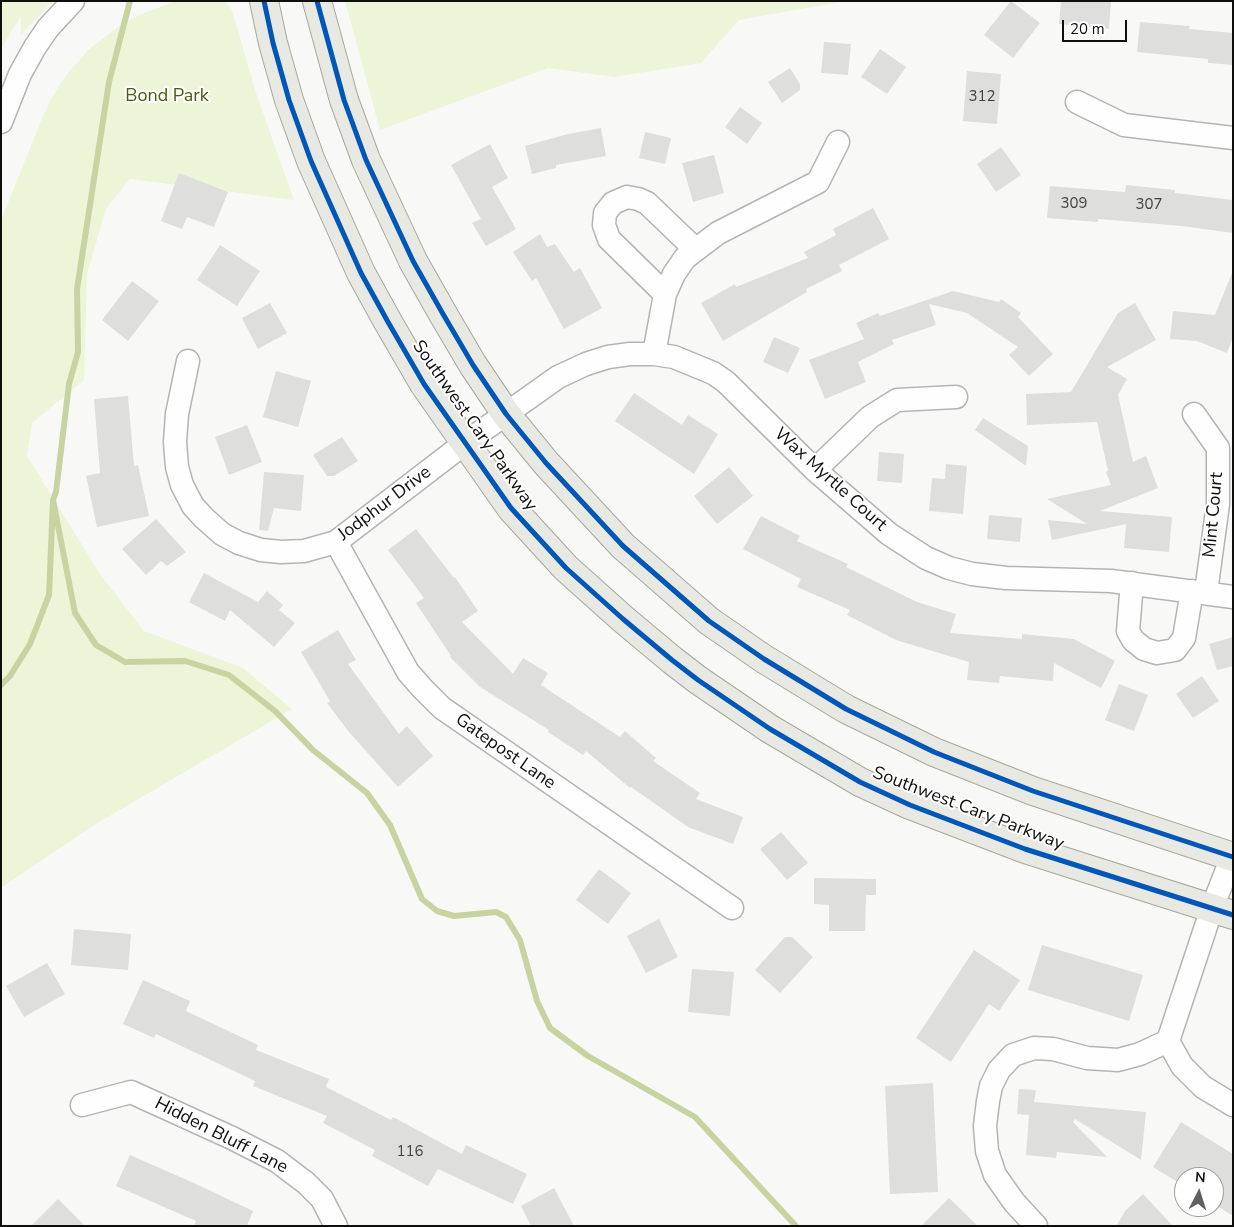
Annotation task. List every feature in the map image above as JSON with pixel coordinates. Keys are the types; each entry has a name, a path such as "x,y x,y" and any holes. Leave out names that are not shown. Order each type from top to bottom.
{"main road":[{"name":"Southwest Cary Parkway","path":"264,1 273,42 290,100 311,161 324,194 361,272 424,384 465,444 511,508 566,568 672,660 770,729 860,782 910,805 1025,849 1222,912"},
{"name":"Southwest Cary Parkway","path":"317,1 344,100 366,160 392,217 443,314 506,414 546,463 623,546 709,621 804,685 846,709 943,756 1032,791 1232,857"}],"street":[{"path":"1,122 20,74 35,47 48,28 73,1"},
{"path":"1077,102 1124,125 1233,138"},
{"path":"654,354 665,294 674,274 685,258 718,233 818,182 838,142"},
{"path":"665,294 609,239 604,225 605,213 613,203 627,197 638,198 647,203 695,249"},
{"name":"Wax Myrtle Court","path":"465,444 558,377 586,364 615,356 654,354 674,357 713,373 726,382 815,470 889,534 926,558 949,568 972,574 1006,578 1111,581 1233,597"},
{"name":"Jodphur Drive","path":"188,361 175,442 177,467 182,485 194,506 222,534 239,543 261,550 281,552 304,551 336,542 465,444"},
{"path":"815,470 870,417 897,400 956,397"},
{"name":"Mint Court","path":"1132,583 1128,630 1133,640 1144,649 1157,653 1175,650 1184,638 1199,592 1218,504 1218,448 1194,414"},
{"name":"Gatepost Lane","path":"336,542 408,672 442,708 732,908"},
{"path":"1036,1226 1014,1202 995,1175 987,1151 984,1126 991,1086 999,1070 1013,1055 1034,1048 1053,1049 1087,1058 1118,1060 1140,1054 1168,1041 1222,912 1232,857"},
{"path":"1168,1041 1182,1066 1203,1087 1233,1105"},
{"name":"Hidden Bluff Lane","path":"82,1105 131,1092 232,1138 277,1161 306,1183 322,1199 336,1226"}],"green space":[{"path":"1,1 53,1 21,35 21,16 1,49"},
{"name":"Bond Park","path":"176,1 224,1 232,10 256,93 294,200 130,179 106,209 87,274 84,380 32,423 27,456 100,574 144,631 243,668 292,709 91,827 1,888 1,220 41,121 51,99 64,78 88,50 118,27 139,15"},
{"path":"345,1 847,1 739,20 701,63 614,77 548,68 380,130"}],"building":[{"path":"1011,1 1040,23 1013,58 984,35"},
{"path":"1061,1 1111,1 1109,29 1059,24"},
{"path":"1140,22 1190,26 1189,29 1233,33 1233,65 1208,63 1208,59 1137,52"},
{"path":"824,42 851,44 848,75 821,73"},
{"path":"880,49 906,67 887,94 861,77"},
{"path":"790,68 800,84 800,90 782,103 768,82"},
{"path":"967,71 1001,74 997,124 963,121"},
{"path":"740,107 762,123 747,144 725,127"},
{"path":"601,128 606,156 556,165 556,168 532,174 525,146 568,134"},
{"path":"645,132 671,138 665,164 639,158"},
{"path":"490,144 508,178 492,187 516,229 486,246 472,223 481,219 451,165"},
{"path":"1001,147 1021,175 996,192 977,164"},
{"path":"714,155 724,193 693,202 682,163"},
{"path":"179,173 228,192 214,227 187,217 182,229 161,221"},
{"path":"1126,185 1175,190 1175,193 1233,200 1233,233 1182,226 1098,219 1098,222 1047,218 1050,186 1125,192"},
{"path":"873,208 889,239 839,265 842,271 806,289 807,292 723,341 701,303 735,284 736,287 808,258 804,252 836,235 833,229"},
{"path":"540,234 547,247 555,244 574,272 580,268 602,308 564,329 536,278 532,281 513,252"},
{"path":"220,245 260,271 237,306 197,280"},
{"path":"1232,273 1233,337 1227,353 1197,341 1170,339 1173,311 1215,315"},
{"path":"132,281 159,301 128,341 102,320"},
{"path":"953,291 999,302 1001,299 1021,313 1018,317 1053,354 1029,376 1009,355 1018,347 967,313 929,304 936,325 892,340 894,344 858,362 866,382 825,399 809,360 864,339 856,323 878,313 880,316"},
{"path":"270,303 287,333 258,349 242,318"},
{"path":"1135,303 1156,340 1107,367 1127,379 1118,395 1133,462 1146,456 1158,488 1100,511 1172,517 1169,552 1124,548 1126,524 1052,540 1048,520 1087,524 1047,499 1111,485 1106,472 1108,471 1097,422 1027,425 1026,394 1071,392 1118,313"},
{"path":"774,337 800,348 788,373 763,362"},
{"path":"276,371 311,381 298,427 263,417"},
{"path":"634,393 682,425 688,415 718,434 694,474 615,421"},
{"path":"128,396 134,466 138,465 149,516 97,527 86,476 100,473 94,399"},
{"path":"983,418 1028,446 1026,466 975,430"},
{"path":"247,425 262,462 229,475 215,437"},
{"path":"342,437 358,461 334,476 327,476 313,455"},
{"path":"879,452 904,454 902,483 877,481"},
{"path":"946,464 967,466 963,514 929,511 932,478 945,479"},
{"path":"729,467 753,496 717,524 694,496"},
{"path":"264,472 304,475 301,511 274,508 268,531 259,530"},
{"path":"989,515 1022,518 1020,542 987,539"},
{"path":"761,516 800,536 797,541 848,564 846,567 917,602 956,614 950,633 1022,639 1022,634 1074,639 1115,661 1101,688 1054,663 1053,681 1000,676 999,683 967,680 969,662 896,640 847,615 850,610 797,587 801,579 743,549"},
{"path":"156,519 186,552 167,566 161,561 146,575 122,549"},
{"path":"416,529 455,577 478,611 462,622 513,674 523,658 548,673 541,685 620,737 625,731 656,758 653,761 700,793 696,799 743,817 733,844 688,827 630,788 586,751 583,755 548,732 549,730 480,687 450,657 416,603 424,598 388,550"},
{"path":"204,573 258,602 267,591 283,605 279,610 295,623 274,647 230,610 225,621 189,602"},
{"path":"338,630 356,660 348,664 399,734 407,726 433,756 398,787 349,732 327,703 330,701 301,652"},
{"path":"1233,637 1233,666 1217,670 1209,644"},
{"path":"1202,676 1219,701 1193,718 1176,694"},
{"path":"1119,684 1148,695 1134,731 1105,720"},
{"path":"781,832 808,863 787,880 760,849"},
{"path":"599,869 631,893 608,924 576,900"},
{"path":"814,878 876,879 876,895 866,895 865,931 829,931 829,905 814,904"},
{"path":"659,919 678,957 646,973 627,936"},
{"path":"74,929 131,934 128,970 71,965"},
{"path":"785,937 792,937 813,957 780,993 755,970"},
{"path":"1042,945 1143,975 1129,1021 1028,990"},
{"path":"974,950 1020,980 999,1011 989,1004 951,1062 916,1038"},
{"path":"47,963 65,994 24,1017 6,986"},
{"path":"692,969 734,972 730,1016 688,1012"},
{"path":"143,980 190,1001 186,1011 258,1045 256,1050 329,1079 326,1087 391,1120 393,1117 462,1154 466,1145 527,1174 513,1204 438,1169 428,1186 372,1156 375,1150 323,1123 327,1116 253,1086 255,1081 156,1034 154,1038 123,1024"},
{"path":"933,1083 938,1192 890,1194 885,1086"},
{"path":"1019,1089 1036,1090 1034,1102 1146,1112 1141,1160 1075,1119 1073,1122 1107,1157 1057,1152 1056,1158 1026,1155 1029,1115 1017,1114"},
{"path":"1181,1122 1233,1154 1233,1216 1224,1210 1224,1167 1174,1167 1174,1180 1153,1167"},
{"path":"130,1155 253,1211 247,1226 194,1226 196,1221 116,1186"},
{"path":"554,1188 574,1226 531,1226 521,1206"},
{"path":"1143,1194 1173,1226 1116,1226 1126,1210"},
{"path":"949,1198 978,1226 921,1226"},
{"path":"58,1199 85,1226 31,1226"}],"waterway":[{"path":"1,685 10,676 30,644 49,595 53,500 56,492 69,384 78,352 77,289 109,82 130,1"},
{"path":"53,500 75,613 96,645 125,662 185,661 229,675 275,711 313,750 367,793 390,825 422,899 437,911 454,916 496,912 506,917 520,940 537,1001 550,1028 588,1056 695,1117 796,1226"}],"cycle path":[{"path":"264,1 273,43 289,100 311,161 361,273 424,384 511,508 566,568 623,619 698,680 770,729 860,782 910,805 1025,849 1233,915"},
{"path":"317,1 344,100 366,160 413,261 473,365 506,414 546,463 623,546 709,621 764,659 846,709 934,752 1033,791 1233,857"}]}
